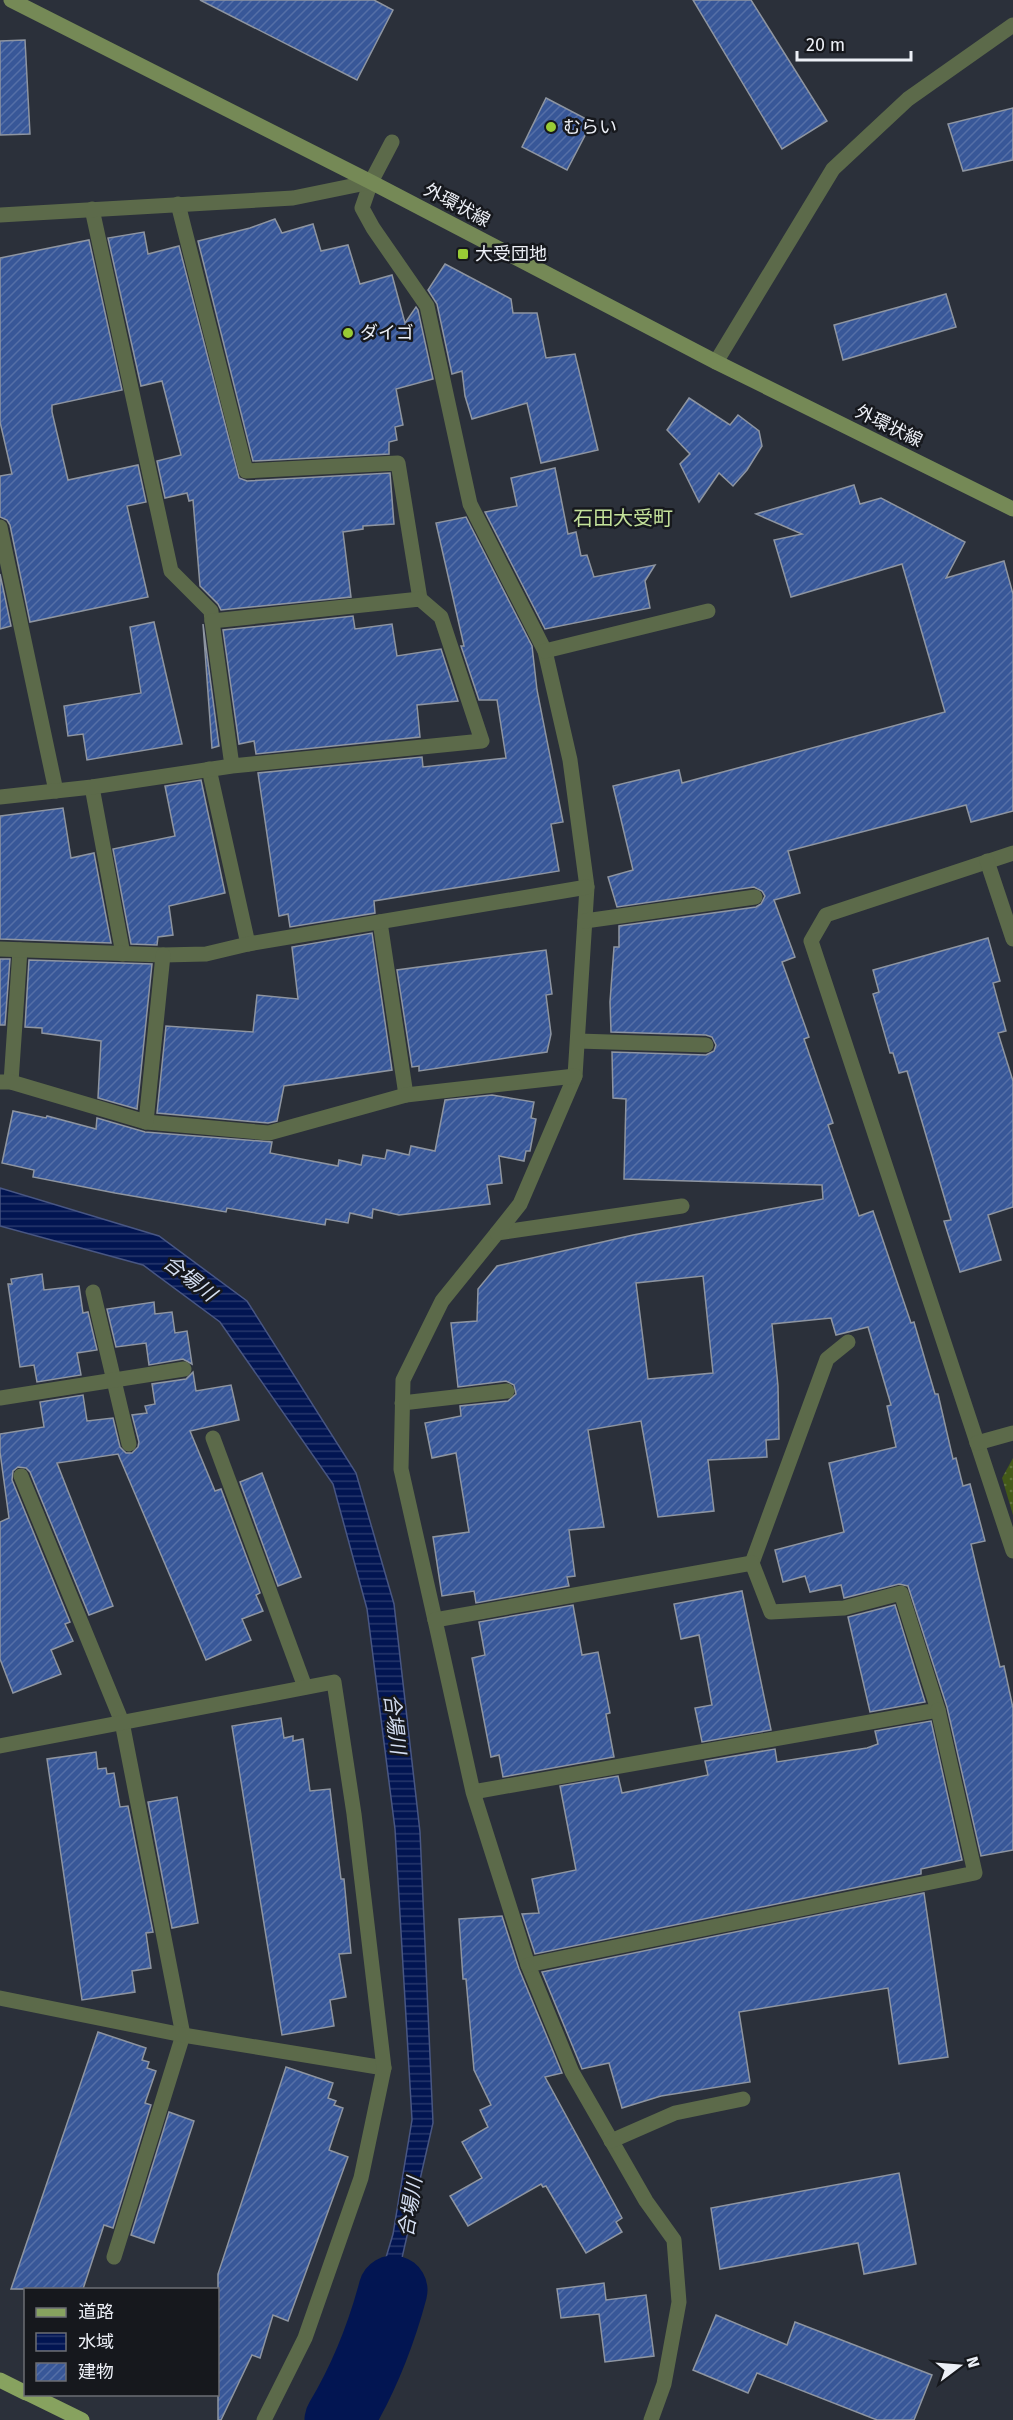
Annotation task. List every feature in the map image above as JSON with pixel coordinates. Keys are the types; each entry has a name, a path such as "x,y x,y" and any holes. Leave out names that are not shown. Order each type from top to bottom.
{"main road":[{"path":"0,2380 24,2392"},
{"path":"31,2396 82,2420"}],"street":[{"name":"外環状線","path":"11,0 371,182 716,362 1013,509"},
{"path":"716,362 833,169 908,99 1013,25"},
{"path":"392,142 371,182 362,208 373,228 428,306 470,504 545,651 570,760 587,887 575,1076 520,1204 442,1301 403,1380 401,1469 473,1792 528,1965 572,2072 646,2201 674,2240 679,2302 664,2385 651,2420"},
{"path":"0,215 293,198 371,182"},
{"path":"0,796 92,787 232,766 482,741 441,617 420,599 398,463 246,471 178,204"},
{"path":"92,209 171,571 211,611 232,766"},
{"path":"0,527 56,791"},
{"path":"212,621 420,599"},
{"path":"545,651 708,611"},
{"path":"209,769 248,944"},
{"path":"92,787 123,954"},
{"path":"1013,853 826,915 811,941 1013,1551"},
{"path":"987,861 1013,939"},
{"path":"0,949 163,955 206,954 248,944 587,887"},
{"path":"585,921 755,897"},
{"path":"380,922 406,1095"},
{"path":"20,950 5,1082 147,1122 269,1133 406,1095 575,1076"},
{"path":"147,1122 163,955"},
{"path":"578,1041 706,1045"},
{"path":"497,1233 681,1206"},
{"path":"93,1292 129,1444"},
{"path":"528,1965 975,1873 938,1710 901,1593 844,1608 771,1612 752,1563 827,1359 848,1342"},
{"path":"0,1398 184,1369"},
{"path":"402,1403 507,1391"},
{"path":"978,1443 1013,1433"},
{"path":"213,1438 305,1687"},
{"path":"21,1476 122,1722 183,2035 114,2257"},
{"path":"435,1620 752,1563"},
{"path":"0,1746 334,1682 356,1825 384,2068 361,2178 306,2338 264,2420"},
{"path":"473,1792 938,1710"},
{"path":"0,1998 183,2035 384,2068"},
{"path":"611,2140 675,2113 743,2099"}],"green space":[{"path":"1013,1458 1013,1515 1002,1478"}],"water":[{"path":"0,1188 159,1236 247,1301 356,1473 394,1604 420,1832 433,2123 381,2349 334,2420 317,2420 360,2345 393,2234 412,2120 395,1829 367,1609 333,1484 220,1322 143,1265 0,1226"}],"building":[{"path":"200,0 374,0 393,10 357,80"},
{"path":"693,0 751,0 827,121 782,149"},
{"path":"25,40 30,134 0,135 0,41"},
{"path":"546,98 592,122 567,170 522,147"},
{"path":"1013,108 1013,160 963,171 948,124"},
{"path":"275,219 282,233 313,224 321,251 348,245 360,284 392,275 405,323 416,307 418,310 433,379 396,389 403,425 395,427 397,440 389,442 389,454 253,461 198,241"},
{"path":"144,232 148,254 179,246 239,478 247,481 390,473 394,524 363,526 363,529 343,532 351,597 221,610 200,586 193,500 189,501 187,493 165,498 157,461 181,455 162,381 141,386 108,238"},
{"path":"89,240 122,390 52,405 52,412 68,480 138,465 146,502 127,506 148,597 30,622 10,525 7,520 0,517 0,476 12,474 0,422 0,258"},
{"path":"445,264 511,299 513,313 537,313 546,358 575,354 598,450 541,463 527,403 472,419 465,396 462,371 452,374 437,304 428,290"},
{"path":"946,294 956,327 843,360 834,325"},
{"path":"689,398 730,425 738,415 759,431 762,446 747,470 733,486 719,473 699,502 680,464 690,454 667,430"},
{"path":"555,468 568,534 576,532 581,556 587,555 594,577 655,565 645,581 650,608 545,629 485,512 517,506 511,478"},
{"path":"854,485 860,504 881,498 965,542 946,578 1004,561 1013,594 1013,811 971,822 966,805 788,851 800,893 774,900 795,957 782,962 809,1037 804,1039 833,1123 828,1125 859,1216 873,1211 911,1323 914,1322 935,1394 938,1394 953,1459 956,1458 963,1486 970,1484 985,1541 971,1544 1000,1667 1004,1666 1013,1708 1013,1850 981,1856 947,1707 908,1586 899,1584 844,1598 841,1585 810,1592 805,1576 783,1582 775,1550 844,1532 829,1463 896,1447 887,1406 891,1405 868,1327 836,1335 831,1318 772,1324 778,1386 779,1439 766,1440 767,1457 708,1460 714,1511 658,1517 641,1421 588,1430 604,1527 569,1530 575,1576 567,1577 569,1586 476,1603 474,1591 442,1596 433,1537 469,1532 456,1453 432,1458 425,1423 461,1416 460,1406 508,1401 516,1394 514,1385 506,1381 458,1387 451,1323 477,1321 478,1289 497,1266 633,1235 823,1199 822,1185 624,1179 626,1099 613,1098 612,1052 706,1055 714,1051 716,1045 712,1037 706,1035 611,1032 610,1002 614,947 619,947 619,926 756,907 761,904 765,896 762,891 754,887 617,907 608,877 633,870 613,786 679,770 682,783 945,712 902,564 791,597 774,540 802,534 756,514","holes":["703,1276 713,1373 648,1379 636,1283"]},
{"path":"466,517 532,646 537,690 563,822 551,824 559,871 374,901 375,913 290,927 288,914 279,916 258,773 422,757 423,767 506,758 497,700 479,700 461,646 464,646 436,523"},
{"path":"0,574 11,626 0,629"},
{"path":"353,616 355,629 392,624 397,656 441,649 458,701 417,705 420,737 256,754 254,741 239,744 223,630"},
{"path":"154,622 182,744 87,760 83,734 68,736 64,706 141,693 130,627"},
{"path":"203,624 219,746 212,748"},
{"path":"201,780 225,893 169,906 173,935 158,937 157,945 131,944 113,849 175,836 165,786"},
{"path":"63,808 71,858 94,853 111,943 0,939 0,816"},
{"path":"372,933 392,1070 284,1086 277,1121 268,1123 157,1113 166,1026 253,1032 257,995 298,999 292,947"},
{"path":"988,938 1000,981 993,983 1006,1031 998,1033 1013,1081 1013,1207 988,1215 1001,1260 960,1272 944,1221 951,1220 907,1071 899,1073 893,1053 890,1053 873,994 879,992 873,970"},
{"path":"546,950 552,994 546,995 551,1034 547,1052 419,1071 419,1066 412,1067 397,970"},
{"path":"0,959 10,959 5,1025 0,1025"},
{"path":"29,960 152,964 137,1109 98,1098 101,1041 42,1033 42,1028 25,1027"},
{"path":"492,1095 534,1102 531,1118 536,1119 530,1151 526,1151 524,1161 499,1156 502,1183 487,1185 490,1204 399,1215 373,1209 372,1218 350,1213 348,1223 326,1219 325,1225 227,1208 226,1212 115,1193 33,1177 34,1170 2,1163 13,1111 46,1118 47,1116 96,1129 97,1118 145,1132 272,1142 270,1153 338,1166 339,1160 361,1165 363,1155 385,1159 387,1150 409,1155 411,1146 435,1151 445,1100"},
{"path":"42,1274 44,1290 79,1286 83,1313 88,1312 97,1350 77,1353 81,1375 37,1382 34,1365 20,1367 8,1284 12,1284 11,1279"},
{"path":"154,1302 155,1314 172,1312 175,1333 187,1331 192,1364 183,1359 149,1365 146,1343 116,1347 107,1309"},
{"path":"193,1372 196,1391 231,1385 239,1420 190,1431 215,1491 221,1489 260,1593 256,1595 263,1611 242,1619 251,1640 206,1660 118,1454 57,1463 113,1606 89,1615 30,1472 26,1468 18,1467 13,1471 12,1480 70,1622 65,1624 73,1641 51,1650 61,1674 13,1693 0,1659 0,1522 9,1518 0,1452 0,1434 44,1427 40,1402 83,1395 87,1421 113,1418 120,1447 126,1453 132,1453 138,1447 139,1442 132,1415 147,1413 145,1406 155,1404 152,1384 186,1379"},
{"path":"262,1473 301,1577 278,1586 240,1482"},
{"path":"742,1591 771,1730 702,1742 695,1708 712,1705 699,1635 681,1639 674,1604"},
{"path":"573,1605 582,1655 598,1652 610,1713 606,1714 614,1757 503,1777 499,1755 491,1757 472,1658 485,1655 479,1622"},
{"path":"895,1605 925,1702 870,1712 848,1617"},
{"path":"281,1718 284,1738 293,1736 293,1741 303,1739 310,1791 330,1789 341,1879 344,1879 351,1953 339,1954 346,1997 330,2000 334,2026 282,2035 232,1726"},
{"path":"931,1721 962,1860 921,1869 921,1874 535,1954 522,1914 539,1913 532,1879 576,1870 560,1786 618,1776 622,1793 708,1775 705,1761 775,1749 777,1762 867,1748 878,1744 875,1731"},
{"path":"96,1752 98,1769 106,1768 107,1774 114,1773 120,1807 128,1806 153,1932 146,1933 151,1968 132,1971 135,1992 82,2000 47,1759"},
{"path":"177,1797 198,1923 172,1928 148,1802"},
{"path":"924,1893 948,2057 899,2064 888,1988 739,2012 750,2082 661,2096 622,2108 609,2063 582,2069 542,1972"},
{"path":"502,1916 519,1969 562,2073 545,2077 622,2218 616,2222 622,2232 586,2253 546,2186 543,2187 541,2184 468,2226 450,2196 482,2178 462,2142 488,2127 480,2110 491,2105 474,2070 466,1979 463,1979 459,1919"},
{"path":"98,2032 146,2048 142,2060 149,2062 147,2068 156,2071 145,2103 151,2105 113,2228 104,2225 83,2288 11,2289"},
{"path":"286,2067 333,2083 328,2098 336,2101 334,2105 343,2108 329,2150 348,2157 288,2321 273,2315 260,2358 252,2355 221,2420 218,2420 218,2274"},
{"path":"169,2112 194,2121 154,2243 131,2235"},
{"path":"899,2173 916,2264 864,2274 858,2243 720,2269 711,2208"},
{"path":"604,2283 606,2300 646,2295 654,2356 605,2362 599,2314 561,2318 557,2289"},
{"path":"716,2315 787,2345 795,2322 932,2375 914,2420 877,2420 757,2373 748,2393 693,2370"}],"waterway":[{"name":"合場川","path":"339,2420 370,2357 393,2290"}],"place":[{"name":"むらい","path":"551,127"},
{"name":"大受団地","path":"463,254"},
{"name":"ダイゴ","path":"348,333"}],"district":[{"name":"石田大受町","path":"623,518"}]}
